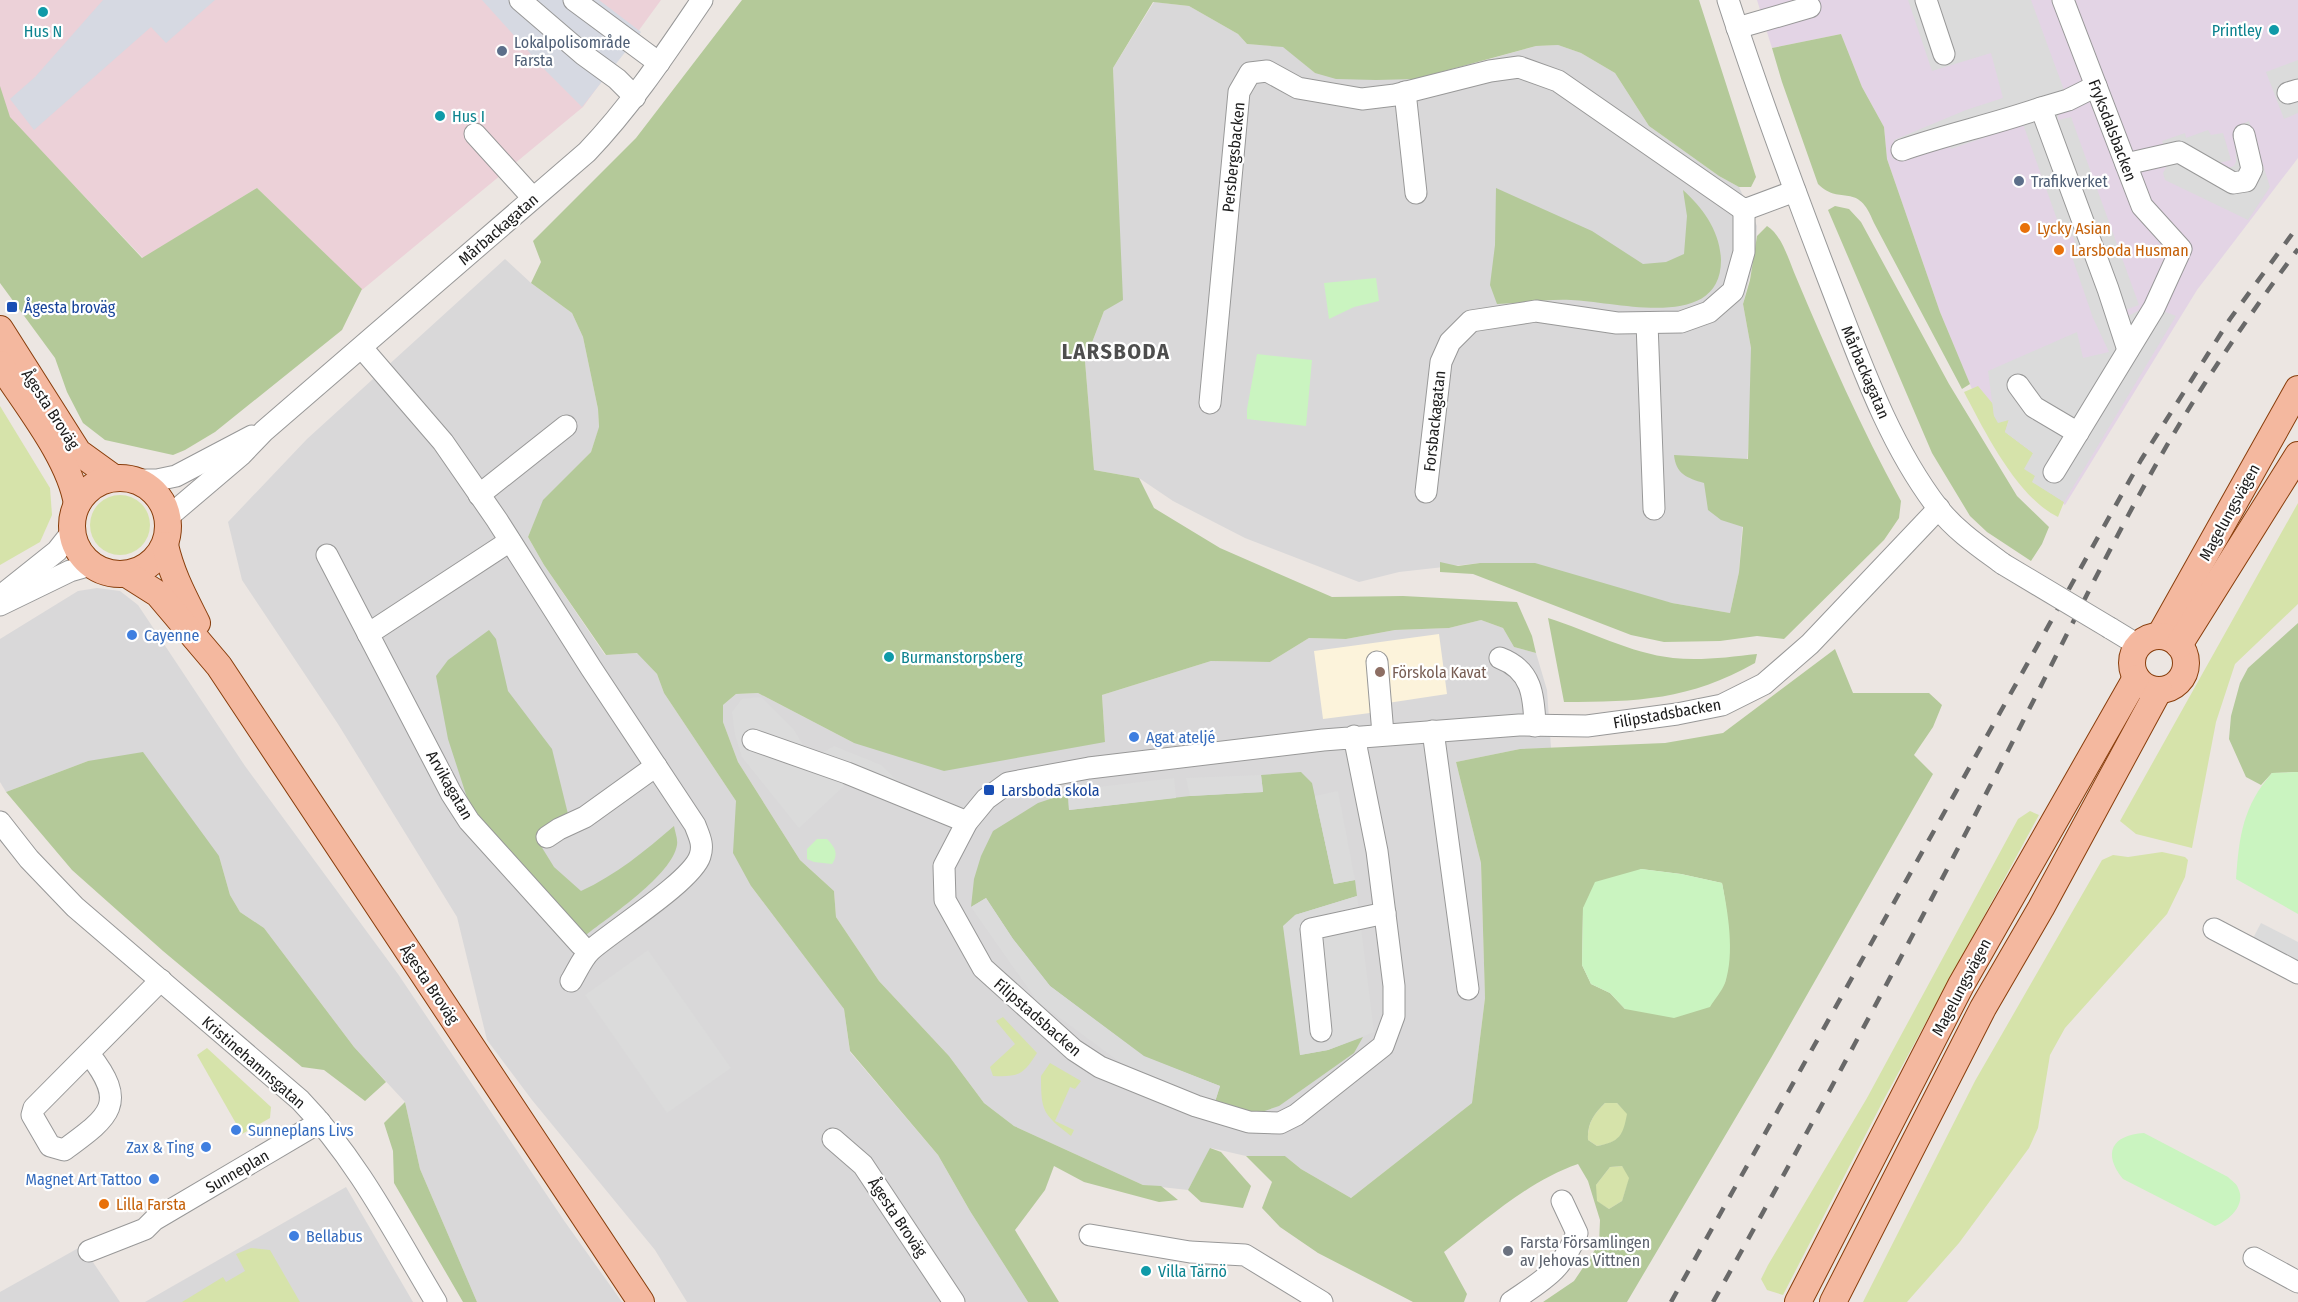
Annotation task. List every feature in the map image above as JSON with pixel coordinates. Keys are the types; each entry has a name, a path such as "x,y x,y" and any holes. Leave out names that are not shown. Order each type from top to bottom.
{"main road":[{"name":"Ågesta Broväg","path":"0,329 78,452 125,479 150,488 162,501 168,517 169,531 165,545 169,562 178,586 219,666"},
{"name":"Ågesta Broväg","path":"0,363 63,461 75,488 77,504 72,518 72,532"},
{"name":"Magelungsvägen","path":"2159,642 2298,389"},
{"name":"Magelungsvägen","path":"1798,1302 1961,985 2136,678 2131,661 2159,642 2298,455"},
{"path":"77,504 87,491 100,482 125,479"},
{"path":"72,532 78,551 91,565"},
{"path":"128,575 144,567 157,556 165,545"},
{"name":"Ågesta Broväg","path":"91,565 108,574 128,575 159,594 219,666 641,1302"},
{"path":"2136,678 2142,685 2159,690 2174,686 2184,674 2186,659 2159,642"},
{"name":"Magelungsvägen","path":"1833,1302 1983,1008 2075,848 2159,690"}],"street":[{"path":"520,0 617,80 634,97"},
{"path":"574,0 659,63"},
{"name":"Mårbackagatan","path":"168,517 587,152 612,126 634,97 702,0"},
{"name":"Mårbackagatan","path":"1728,0 1795,191 1856,351 1906,462 1939,508 1964,535 2004,564 2110,627 2159,642"},
{"path":"1926,0 1944,54"},
{"name":"Fryksdalsbacken","path":"2063,0 2142,206 2181,249 2154,308 2128,351"},
{"path":"1737,28 1809,7"},
{"name":"Persbergsbacken","path":"1210,403 1239,92 1250,73 1268,71 1298,88 1362,99 1405,92 1490,71 1519,67 1558,81 1744,210"},
{"path":"1902,150 1949,134 1990,125 2068,99 2096,86"},
{"path":"1405,92 1416,193"},
{"path":"2041,108 2108,289 2128,351 2054,472"},
{"path":"475,134 533,198"},
{"path":"2126,164 2179,152 2233,183 2246,181 2252,169 2244,135"},
{"path":"1744,210 1795,191"},
{"name":"Forsbackagatan","path":"1426,492 1441,362 1450,342 1471,321 1536,311 1617,322 1681,322 1709,312 1733,291 1744,252 1744,210"},
{"path":"1647,323 1654,509"},
{"path":"362,348 443,442 695,825 702,844 700,858 693,869 589,952 571,981"},
{"path":"2018,385 2034,406 2078,433"},
{"path":"479,495 566,426"},
{"name":"Mårbackagatan","path":"125,479 157,480 176,476 234,444 264,431"},
{"name":"Filipstadsbacken","path":"1354,736 1377,852 1394,986 1394,1016 1383,1046 1296,1115 1280,1123 1249,1122 1196,1106 1100,1067 1060,1039 983,968 945,900 944,866 967,822 986,799 1008,783 1089,768 1354,736 1535,726 1587,726 1677,714 1722,705 1764,684 1810,644 1939,508"},
{"path":"0,596 57,551 72,532"},
{"path":"368,634 510,541"},
{"name":"Arvikagatan","path":"327,555 469,821 581,945"},
{"path":"0,605 70,571 91,565"},
{"path":"1500,658 1511,662 1527,678 1535,701 1535,726"},
{"path":"1377,662 1383,734"},
{"path":"1433,731 1468,989"},
{"path":"753,740 847,773 967,822"},
{"path":"548,837 559,829 585,817 656,766"},
{"name":"Kristinehamnsgatan","path":"0,822 29,859 75,907 300,1100 320,1122 367,1186 436,1302"},
{"path":"1321,1031 1311,929 1385,913"},
{"path":"2214,929 2298,973"},
{"path":"88,1054 160,980"},
{"name":"Sunneplan","path":"89,1251 145,1229 154,1220 320,1122"},
{"name":"Ågesta Broväg","path":"834,1139 863,1165 954,1302"},
{"path":"1511,1302 1556,1271 1569,1253 1577,1233 1562,1202"},
{"path":"1090,1235 1190,1252 1245,1255 1322,1302"},
{"path":"2254,1258 2298,1282"}],"shaded area":[{"path":"0,0 661,0 583,107 362,290 257,188 143,258 9,117 0,90"},
{"path":"103,0 215,0 166,43 151,27 34,130 10,99 35,77"},
{"path":"482,0 599,0 641,32 582,107"},
{"path":"1757,0 2298,0 2298,158 2197,290 2065,505 2016,473 1993,422 1974,394 1940,312 1887,159 1884,127 1862,87 1841,34 1772,48"},
{"path":"1908,0 2031,0 2071,109 2058,114 2058,120 2071,117 2139,305 2125,310 2128,316 2144,308 2158,309 2176,316 2064,502 2032,482 2035,476 2024,469 2033,453 2005,432 2009,420 1998,423 1994,416 1988,371 2077,332 2083,358 2109,352 2093,318 2071,254 2078,251 2073,236 2064,239 2023,124 1951,149 1947,137 1892,159 1894,140 1966,110 2003,98 1991,53 1932,71"},
{"path":"1154,2 1189,6 1238,34 1247,44 1283,46 1315,73 1476,63 1536,46 1558,45 1581,53 1615,73 1649,126 1719,176 1739,187 1757,226 1756,252 1743,304 1751,348 1751,408 1739,572 1730,613 1480,563 1399,572 1359,582 1245,538 1173,501 1139,478 1094,470 1085,361 1104,311 1117,167 1113,68"},
{"path":"2298,60 2298,113 2284,119 2266,72"},
{"path":"2249,121 2270,187 2248,220 2165,180 2163,173 2167,166 2168,155 2162,141 2185,133 2186,138 2208,130 2211,135 2223,133 2231,160 2219,163 2222,170 2234,166 2236,162 2235,127"},
{"path":"505,259 531,283 572,313 583,337 598,409 599,428 591,452 544,500 528,537 544,565 605,655 638,653 657,674 664,693 736,801 736,823 751,886 844,1009 850,1052 938,1155 970,1211 1028,1302 687,1302 655,1250 532,1100 487,1040 457,917 338,724 242,580 228,522 307,439"},
{"path":"97,588 120,591 138,605 245,766 398,974 565,1222 622,1302 477,1302 420,1169 405,1102 354,1047 264,928 240,912 230,895 219,856 88,761 6,792 0,782 0,639 78,591"},
{"path":"1481,620 1503,628 1514,647 1536,653 1547,690 1551,748 1520,749 1456,762 1481,863 1485,998 1472,1103 1351,1198 1301,1169 1285,1156 1246,1156 1211,1148 1188,1190 1143,1185 1014,1126 984,1103 949,1056 879,981 836,917 834,891 800,860 738,762 723,722 723,705 736,694 758,693 854,743 1105,742 1102,695 1211,661 1270,662 1309,638 1346,639 1395,630 1449,628"},
{"name":"Förskola Kavat","path":"1439,634 1447,694 1381,704 1370,713 1323,719 1314,651"},
{"path":"761,697 794,730 803,745 822,753 834,746 881,765 903,786 947,800 937,820 847,783 799,828 742,757 735,735 732,712 742,699"},
{"path":"1261,775 1263,792 1190,796 1186,778"},
{"path":"1174,778 1176,798 1069,810 1068,793 1090,788"},
{"path":"1338,791 1355,880 1334,884 1315,796"},
{"path":"1357,896 1374,1032 1328,1050 1300,1055 1283,926 1295,915"},
{"path":"986,898 1013,939 1050,986 1144,1056 1220,1086 1214,1105 1136,1074 1037,1001 971,907"},
{"path":"2261,923 2298,942 2298,963 2252,940"},
{"path":"648,950 731,1068 667,1113 585,995"},
{"path":"346,1187 413,1302 145,1302"},
{"path":"82,1246 120,1302 0,1302 0,1292"}],"green space":[{"path":"742,0 1699,0 1756,177 1751,187 1739,187 1719,176 1649,126 1615,73 1581,53 1558,45 1536,46 1415,79 1336,79 1315,73 1283,47 1247,44 1238,34 1189,6 1153,2 1113,68 1123,300 1104,311 1085,361 1094,470 1139,478 1154,508 1220,548 1332,597 1403,596 1517,602 1532,636 1536,653 1514,647 1503,628 1481,620 1449,628 1395,630 1346,639 1309,638 1270,662 1211,661 1102,695 1105,742 944,771 854,743 758,693 736,694 723,705 723,722 738,762 800,860 834,891 836,917 879,981 949,1056 984,1103 1014,1126 1143,1185 1161,1186 1178,1200 1159,1202 1084,1182 1054,1166 1045,1190 1015,1230 1059,1302 1028,1302 970,1211 938,1155 850,1051 844,1009 751,886 733,853 736,801 664,693 657,674 637,653 606,655 544,565 528,537 543,500 591,452 599,427 598,409 583,337 572,313 531,283 541,262 533,241 636,138"},
{"path":"1841,34 1862,87 1884,127 1887,159 1940,312 1970,384 1962,389 1868,210 1862,202 1855,198 1826,191 1818,184 1782,82 1772,48"},
{"path":"0,86 10,117 142,258 257,188 362,289 342,330 215,432 185,450 173,455 105,440 83,423 67,392 55,358 0,283"},
{"path":"1496,188 1592,231 1643,264 1666,262 1684,254 1687,216 1683,190 1704,212 1714,230 1721,260 1716,283 1704,297 1685,305 1662,308 1571,300 1497,304 1490,285 1495,245"},
{"path":"1835,206 1849,209 1861,222 1949,384 2017,496 2049,527 2031,561 1987,532 1970,516 1932,453 1828,210"},
{"path":"1767,226 1777,236 1784,249 1872,446 1901,501 1899,518 1884,540 1784,639 1757,636 1720,641 1664,642 1631,635 1473,574 1440,572 1440,562 1458,566 1480,563 1535,563 1672,603 1730,613 1739,572 1743,527 1721,520 1708,510 1704,483 1683,474 1677,467 1674,455 1748,459 1751,348 1743,304 1750,280 1757,236"},
{"path":"1376,278 1379,301 1354,307 1329,319 1324,283"},
{"path":"1257,354 1312,360 1306,426 1247,419"},
{"path":"1978,386 1993,404 1994,416 2009,419 2005,432 2033,453 2035,476 2033,482 2064,502 2058,517 2043,508 2029,495 1992,444 1964,392"},
{"path":"0,406 50,488 52,515 40,542 0,565"},
{"path":"120,495 137,500 145,508 150,525 145,542 137,550 120,555 103,550 95,542 90,525 95,508 103,500"},
{"path":"2298,503 2298,604 2235,664 2216,722 2192,848 2136,834 2120,821"},
{"path":"1548,618 1625,647 1673,658 1715,658 1757,654 1755,663 1708,685 1685,692 1616,701 1564,702"},
{"path":"2298,623 2298,772 2272,773 2261,785 2246,777 2229,739 2231,716 2240,683 2248,668"},
{"path":"489,630 496,639 508,691 552,749 568,814 544,834 541,846 554,867 581,891 618,870 674,826 677,845 673,857 664,869 639,894 586,935 472,813 448,739 436,676 448,660"},
{"path":"1835,649 1853,693 1929,693 1942,705 1933,727 1914,755 1933,774 1771,1058 1627,1302 1543,1302 1574,1281 1599,1244 1600,1220 1588,1181 1578,1164 1524,1191 1444,1252 1467,1294 1464,1302 1413,1302 1318,1253 1280,1227 1262,1208 1272,1182 1246,1156 1285,1156 1301,1169 1351,1198 1472,1103 1485,998 1481,863 1456,762 1520,749 1665,743 1723,733","holes":["1641,869 1681,874 1722,883 1728,933 1725,983 1625,1009 1610,993 1591,984 1582,965 1583,908","1605,1103 1617,1103 1627,1114 1622,1132 1616,1140 1597,1146 1588,1140 1589,1129 1595,1115","1622,1166 1629,1178 1622,1201 1609,1209 1597,1201 1596,1185 1610,1167"]},
{"path":"143,752 219,856 230,895 240,912 264,928 354,1047 386,1082 365,1101 324,1070 302,1067 163,951 72,870 6,792 88,761"},
{"path":"1301,772 1312,783 1334,884 1355,880 1357,896 1295,915 1300,1055 1328,1050 1363,1037 1354,1053 1279,1106 1253,1115 1214,1105 1220,1086 1144,1057 1050,986 1013,939 986,898 971,907 974,879 981,856 993,831 1038,803 1068,793 1069,810 1190,796 1263,792 1261,775"},
{"path":"2298,772 2298,914 2236,879 2244,822 2255,797 2272,773"},
{"path":"2030,811 2039,815 1883,1101 1783,1295 1767,1290 1761,1279 1768,1265 1867,1098 2018,819"},
{"path":"817,839 827,839 834,848 836,854 832,864 807,859 807,849"},
{"path":"2162,852 2185,857 2188,860 2185,877 2167,914 2065,1028 2050,1055 2038,1128 2029,1148 1959,1243 1907,1302 1863,1302 1975,1081 2102,860 2113,855 2128,857"},
{"path":"1641,869 1681,874 1722,883 1728,920 1730,959 1725,983 1710,1007 1674,1018 1625,1009 1610,993 1591,984 1582,965 1583,908 1595,882"},
{"path":"1003,1017 1037,1053 1020,1073 993,1076 990,1067 1015,1044 996,1021"},
{"path":"207,1048 271,1107 270,1118 242,1134 197,1055"},
{"path":"1050,1063 1081,1081 1075,1089 1070,1087 1055,1121 1074,1130 1071,1136 1049,1117 1043,1105 1041,1076"},
{"path":"405,1102 420,1169 477,1302 463,1302 394,1183 393,1151 384,1123"},
{"path":"1605,1103 1617,1103 1628,1114 1619,1137 1597,1146 1588,1140 1589,1129 1595,1115"},
{"path":"2144,1133 2228,1177 2236,1185 2240,1194 2235,1212 2215,1226 2123,1179 2113,1161 2114,1147 2124,1137"},
{"path":"1210,1148 1221,1152 1251,1186 1243,1208 1201,1202 1188,1190"},
{"path":"1622,1166 1630,1177 1622,1201 1609,1209 1596,1201 1596,1185 1610,1167"},
{"path":"251,1248 270,1250 300,1302 182,1302 223,1277 226,1282 245,1271 236,1254"}],"railway":[{"path":"1671,1302 2141,460 2230,319 2298,226"},
{"path":"1713,1302 1905,949 2149,477 2220,360 2298,249"}],"place":[{"name":"Hus N","path":"43,12"},
{"name":"Printley","path":"2274,30"},
{"name":"Lokalpolisområde Farsta","path":"502,51"},
{"name":"Hus I","path":"440,116"},
{"name":"Trafikverket","path":"2019,181"},
{"name":"Lycky Asian","path":"2025,228"},
{"name":"Larsboda Husman","path":"2059,250"},
{"name":"Ågesta broväg","path":"12,307"},
{"name":"Cayenne","path":"132,635"},
{"name":"Burmanstorpsberg","path":"889,657"},
{"name":"Förskola Kavat","path":"1380,672"},
{"name":"Agat ateljé","path":"1134,737"},
{"name":"Larsboda skola","path":"989,790"},
{"name":"Sunneplans Livs","path":"236,1130"},
{"name":"Zax & Ting","path":"206,1147"},
{"name":"Magnet Art Tattoo","path":"154,1179"},
{"name":"Lilla Farsta","path":"104,1204"},
{"name":"Bellabus","path":"294,1236"},
{"name":"Farsta Församlingen av Jehovas Vittnen","path":"1508,1251"},
{"name":"Villa Tärnö","path":"1146,1271"}],"district":[{"name":"LARSBODA","path":"1116,351"}]}
